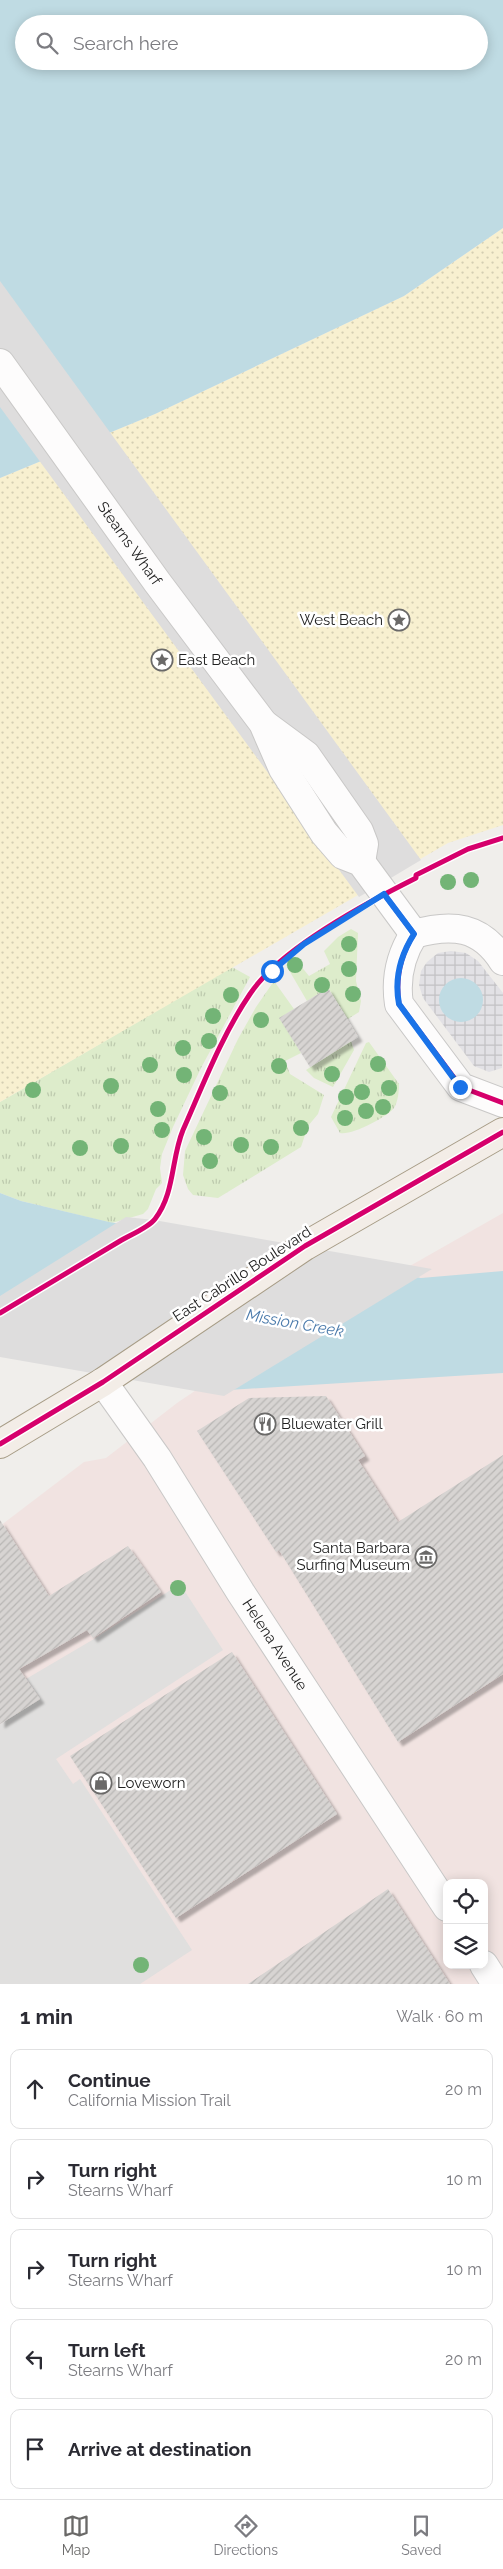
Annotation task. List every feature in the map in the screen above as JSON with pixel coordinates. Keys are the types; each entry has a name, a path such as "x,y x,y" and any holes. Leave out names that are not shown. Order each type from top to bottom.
{"main road":[{"name":"East Cabrillo Boulevard","path":"0,1444 106,1379 305,1246 503,1132"}],"street":[{"name":"Stearns Wharf","path":"0,363 157,582 263,723 283,769 324,833 343,855 362,862 414,934"},
{"path":"503,961 495,948 481,936 458,928 438,927 414,934 405,949 398,971 396,987 399,1004 460,1087 503,1103"},
{"name":"Helena Avenue","path":"106,1379 241,1593 443,1901"},
{"path":"487,1969 496,1984"}],"shaded area":[{"path":"451,951 466,953 478,961 503,993 502,1068 489,1072 474,1066 423,998 419,985 421,971 427,962 438,953"},
{"path":"503,1213 503,1984 0,1984 0,1526 84,1462 106,1458 177,1403 220,1374"},
{"path":"180,1584 223,1650 56,1759 73,1784 80,1779 192,1950 140,1984 0,1984 0,1724 40,1699 26,1679 94,1639"}],"green space":[{"path":"351,929 358,933 356,981 361,1001 359,1012 348,1019 328,988 307,1001 286,965 291,960 296,960 309,976 330,964 324,951 338,937"},
{"path":"232,967 250,977 201,1068 173,1127 162,1154 160,1168 162,1183 156,1189 148,1209 143,1214 112,1223 21,1201 0,1193 0,1102"},
{"path":"274,981 294,1009 280,1018 301,1053 285,1061 290,1074 324,1095 318,1114 308,1126 301,1147 218,1198 193,1195 188,1189 183,1175 185,1151 238,1039 256,1007"},
{"path":"351,1041 354,1050 333,1087 314,1078 306,1070"},
{"path":"369,1042 399,1084 396,1103 390,1112 377,1121 352,1132 340,1133 331,1117 366,1043"}],"sand":[{"name":"East Beach","path":"503,228 503,825 448,843 0,1102 0,478 155,414 404,296"}],"water":[{"path":"0,0 503,0 503,228 404,296 155,414 0,478"},
{"path":"461,978 473,982 479,988 483,1000 479,1012 473,1018 461,1022 449,1018 443,1012 439,1000 443,988 449,982"},
{"name":"Mission Creek","path":"0,1193 21,1201 109,1222 421,1278 503,1271 503,1373 228,1390 0,1350"}],"pier":[{"path":"0,281 421,860 359,897 0,407"},
{"path":"126,1217 154,1220 432,1269 224,1396 0,1357 0,1296"}],"building":[{"path":"328,988 358,1037 310,1067 279,1018"},
{"path":"326,1396 365,1456 358,1460 398,1522 503,1455 503,1674 398,1742 279,1550 276,1552 197,1431 249,1398"},
{"path":"0,1520 49,1596 128,1546 161,1592 93,1638 87,1630 19,1669 40,1699 0,1724"},
{"path":"232,1652 337,1814 176,1918 70,1756"},
{"path":"388,1889 450,1984 248,1984"}],"cycle path":[{"path":"0,1313 155,1219 166,1198 179,1141 206,1078 240,1010 263,977 281,961 326,928 416,878 416,875 468,849 503,838"},
{"path":"384,894 414,934 405,951 398,976 399,1004 461,1087 503,1103"},
{"path":"0,1444 103,1382 305,1246 503,1132"}],"place":[{"name":"West Beach","path":"399,620"},
{"name":"East Beach","path":"162,660"},
{"name":"Bluewater Grill","path":"265,1424"},
{"name":"Santa Barbara Surfing Museum","path":"426,1557"},
{"name":"Loveworn","path":"101,1783"}],"route":[{"path":"272,971 304,944 384,894 414,934 405,949 398,971 396,987 399,1004 460,1087"}]}
